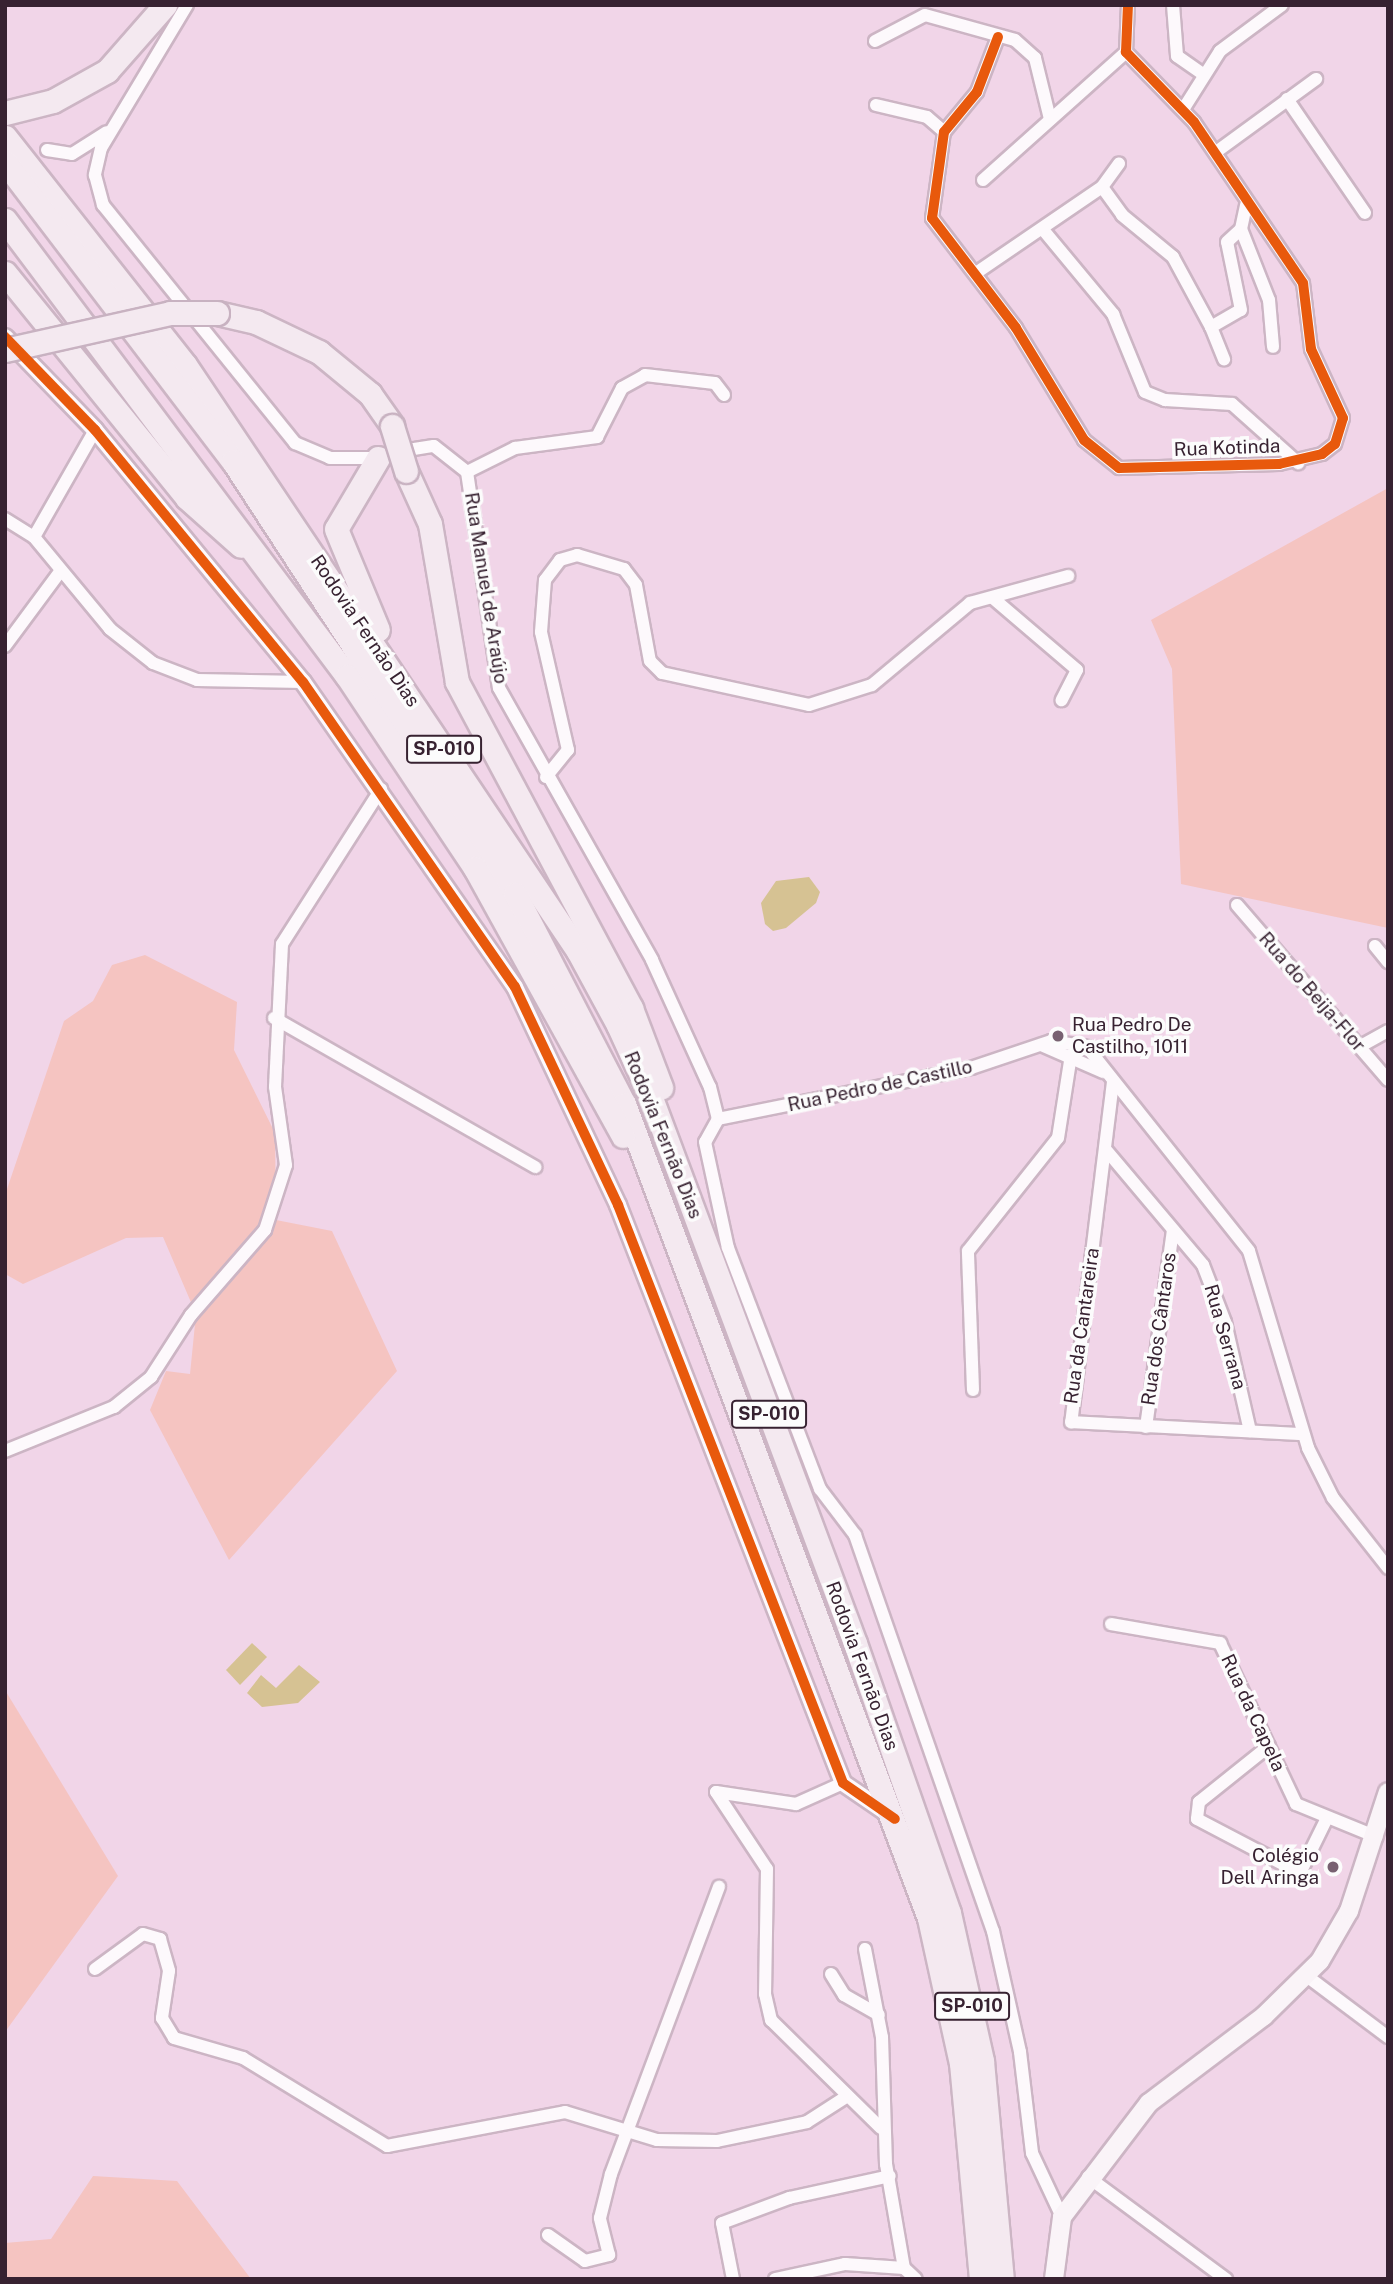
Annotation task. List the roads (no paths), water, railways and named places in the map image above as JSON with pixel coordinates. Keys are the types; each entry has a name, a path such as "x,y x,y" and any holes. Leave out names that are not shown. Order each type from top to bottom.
{"highway":[{"path":"15,111 107,71 165,5"},
{"name":"Rodovia Fernão Dias","path":"5,136 186,365 400,683 578,951 650,1095 949,1913 989,2110 1002,2279"},
{"name":"Rodovia Fernão Dias","path":"5,162 233,461 515,894 624,1104 895,1819 948,1990 974,2150 981,2279"},
{"path":"5,220 263,560 475,868 673,1232"},
{"path":"5,273 187,498 263,560"},
{"path":"5,350 170,313 217,313 257,322 318,352 370,394 392,426 406,471 430,524 457,682 631,1008 719,1242 740,1336"},
{"path":"378,457 336,529 400,683"},
{"path":"607,1005 665,1097"}],"main road":[{"path":"1054,2279 1062,2217 1088,2177 1149,2103 1308,1976 1349,1911 1385,1820 1388,1793"}],"street":[{"name":"Rua Manuel de Araújo","path":"187,5 110,130 95,175 103,205 277,426 295,443 330,458 378,457 434,446 467,472 499,688 546,778 669,993 710,1087 718,1119"},
{"path":"983,180 1126,52 1128,5"},
{"path":"1173,5 1177,56 1204,75"},
{"path":"1184,108 1220,51 1282,5"},
{"path":"875,41 925,15 1015,40 1035,58 1050,119"},
{"path":"876,105 927,117 944,132 976,92 998,37"},
{"name":"Rua Kotinda","path":"944,132 932,218 976,273 1084,440 1108,466 1298,463 1335,444 1343,418 1311,349 1303,283 1246,205 1216,152 1184,108 1126,52"},
{"path":"1216,152 1316,79"},
{"path":"1287,99 1365,213"},
{"path":"47,150 72,153 110,130"},
{"path":"976,273 1045,232 1102,187 1119,164"},
{"path":"1102,187 1122,215 1173,257 1212,327 1224,360"},
{"path":"1246,205 1241,229 1269,300 1273,346"},
{"path":"1212,327 1241,310 1227,251 1228,236 1241,229"},
{"path":"1045,232 1113,314 1145,392 1165,400 1232,404 1298,463"},
{"path":"5,337 95,430 303,682 381,789 516,987 570,1092 843,1783 895,1819"},
{"path":"467,472 515,448 597,437 622,388 645,375 715,383 724,394"},
{"path":"34,537 95,430"},
{"path":"5,519 34,537 59,573 110,629 152,663 197,680 303,682"},
{"path":"546,778 568,750 541,632 545,580 560,560 577,555 624,569 636,585 650,661 662,673 810,705 872,685 970,603 994,599 1068,576"},
{"path":"5,646 59,573"},
{"path":"994,599 1077,670 1062,700"},
{"path":"5,1451 114,1407 151,1377 191,1315 265,1230 286,1165 274,1018 286,932 381,789"},
{"name":"Rua do Beija-Flor","path":"1237,905 1388,1080"},
{"path":"1375,946 1388,962"},
{"path":"274,1018 536,1167"},
{"path":"1359,1047 1388,1031"},
{"name":"Rua Pedro de Castillo","path":"718,1119 971,1068 1060,1040 1087,1047 1249,1251 1276,1325 1303,1434 1333,1498 1388,1568"},
{"path":"1041,1045 1071,1055 1110,1078"},
{"path":"973,1390 968,1251 1058,1138 1071,1055"},
{"name":"Rua da Cantareira","path":"1110,1078 1107,1151 1069,1416 1076,1424 1303,1434"},
{"path":"718,1119 705,1142 729,1248 820,1489 855,1535 993,1931 1020,2052 1032,2153 1062,2217"},
{"name":"Rua Serrana","path":"1107,1151 1210,1281 1250,1431"},
{"name":"Rua dos Cântaros","path":"1146,1427 1173,1231"},
{"name":"Rua da Capela","path":"1111,1624 1220,1643 1296,1804 1325,1820 1377,1837"},
{"path":"1269,1746 1199,1802 1197,1819 1300,1873 1325,1820"},
{"path":"843,1783 796,1804 716,1792 767,1869 765,1994 771,2020 846,2097 881,2127"},
{"path":"548,2235 585,2261 608,2255 600,2218 719,1887"},
{"path":"95,1969 143,1934 160,1939 169,1971 162,2018 174,2038 243,2058 376,2143 405,2147 553,2112 629,2134 690,2142 748,2136 807,2122 846,2097"},
{"path":"775,2279 845,2264 910,2275 881,2127 879,2015 865,1949"},
{"path":"831,1974 844,1995 879,2015"},
{"path":"1308,1976 1388,2037"},
{"path":"733,2279 722,2222 789,2198 890,2176"},
{"path":"1088,2177 1226,2279"}],"place":[{"name":"Rua Pedro De Castilho, 1011","path":"1058,1036"},
{"name":"Colégio Dell Aringa","path":"1333,1867"}]}
